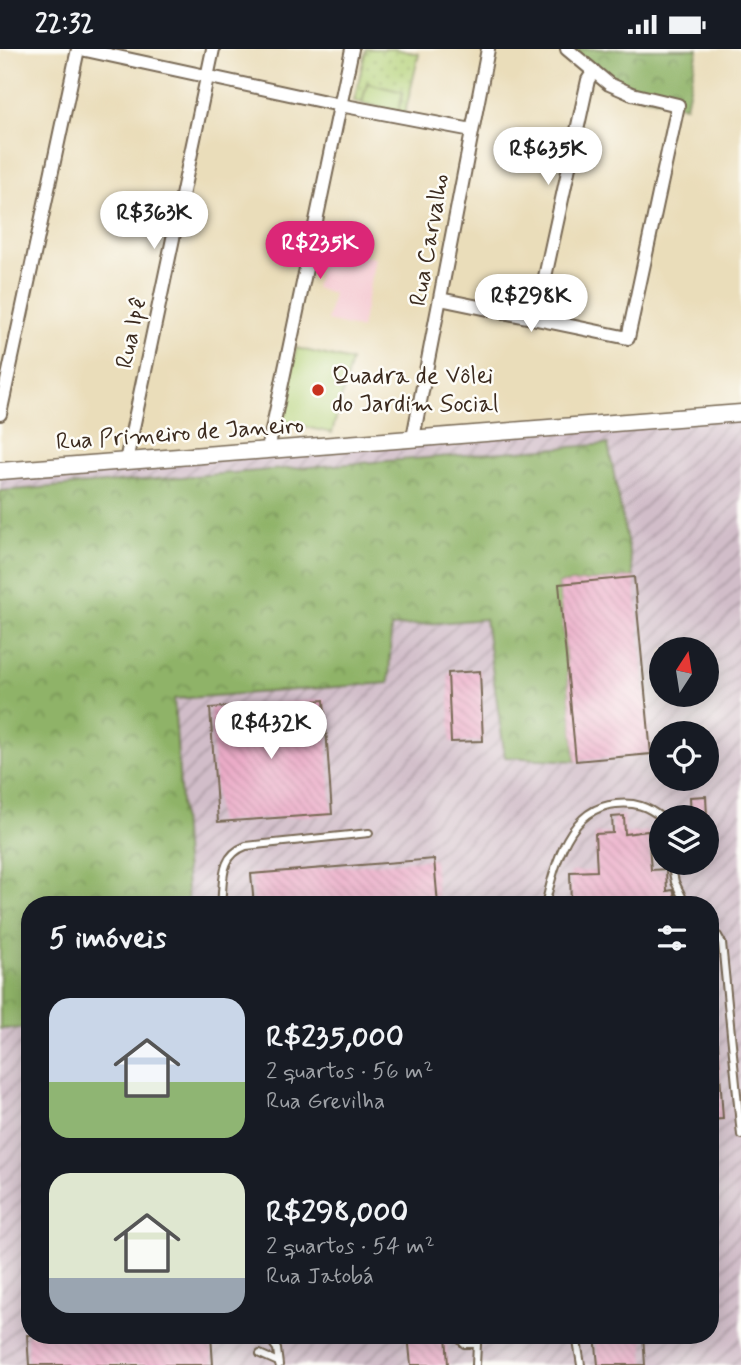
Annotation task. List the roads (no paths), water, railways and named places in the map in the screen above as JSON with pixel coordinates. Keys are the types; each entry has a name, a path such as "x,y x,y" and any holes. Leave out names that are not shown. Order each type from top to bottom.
{"street":[{"path":"0,414 79,49 340,106 472,130"},
{"name":"Rua Ipê","path":"126,461 214,49"},
{"path":"268,450 352,49"},
{"name":"Rua Carvalho","path":"413,438 488,49"},
{"path":"440,299 628,338 678,105 620,90 567,49"},
{"path":"536,318 588,80 594,71"},
{"name":"Rua Primeiro de Janeiro","path":"0,471 741,413"}],"lane":[{"path":"547,896 567,839 582,818 603,805 631,803 649,808"},
{"path":"223,896 224,872 228,858 234,850 246,846 369,834"},
{"path":"674,875 682,896"},
{"path":"719,938 722,943 741,1135"},
{"path":"275,1344 279,1363"},
{"path":"476,1365 477,1344"},
{"path":"578,1344 581,1365"},
{"path":"260,1354 279,1363"}],"place":[{"name":"Quadra de Vôlei do Jardim Social","path":"318,390"}]}
